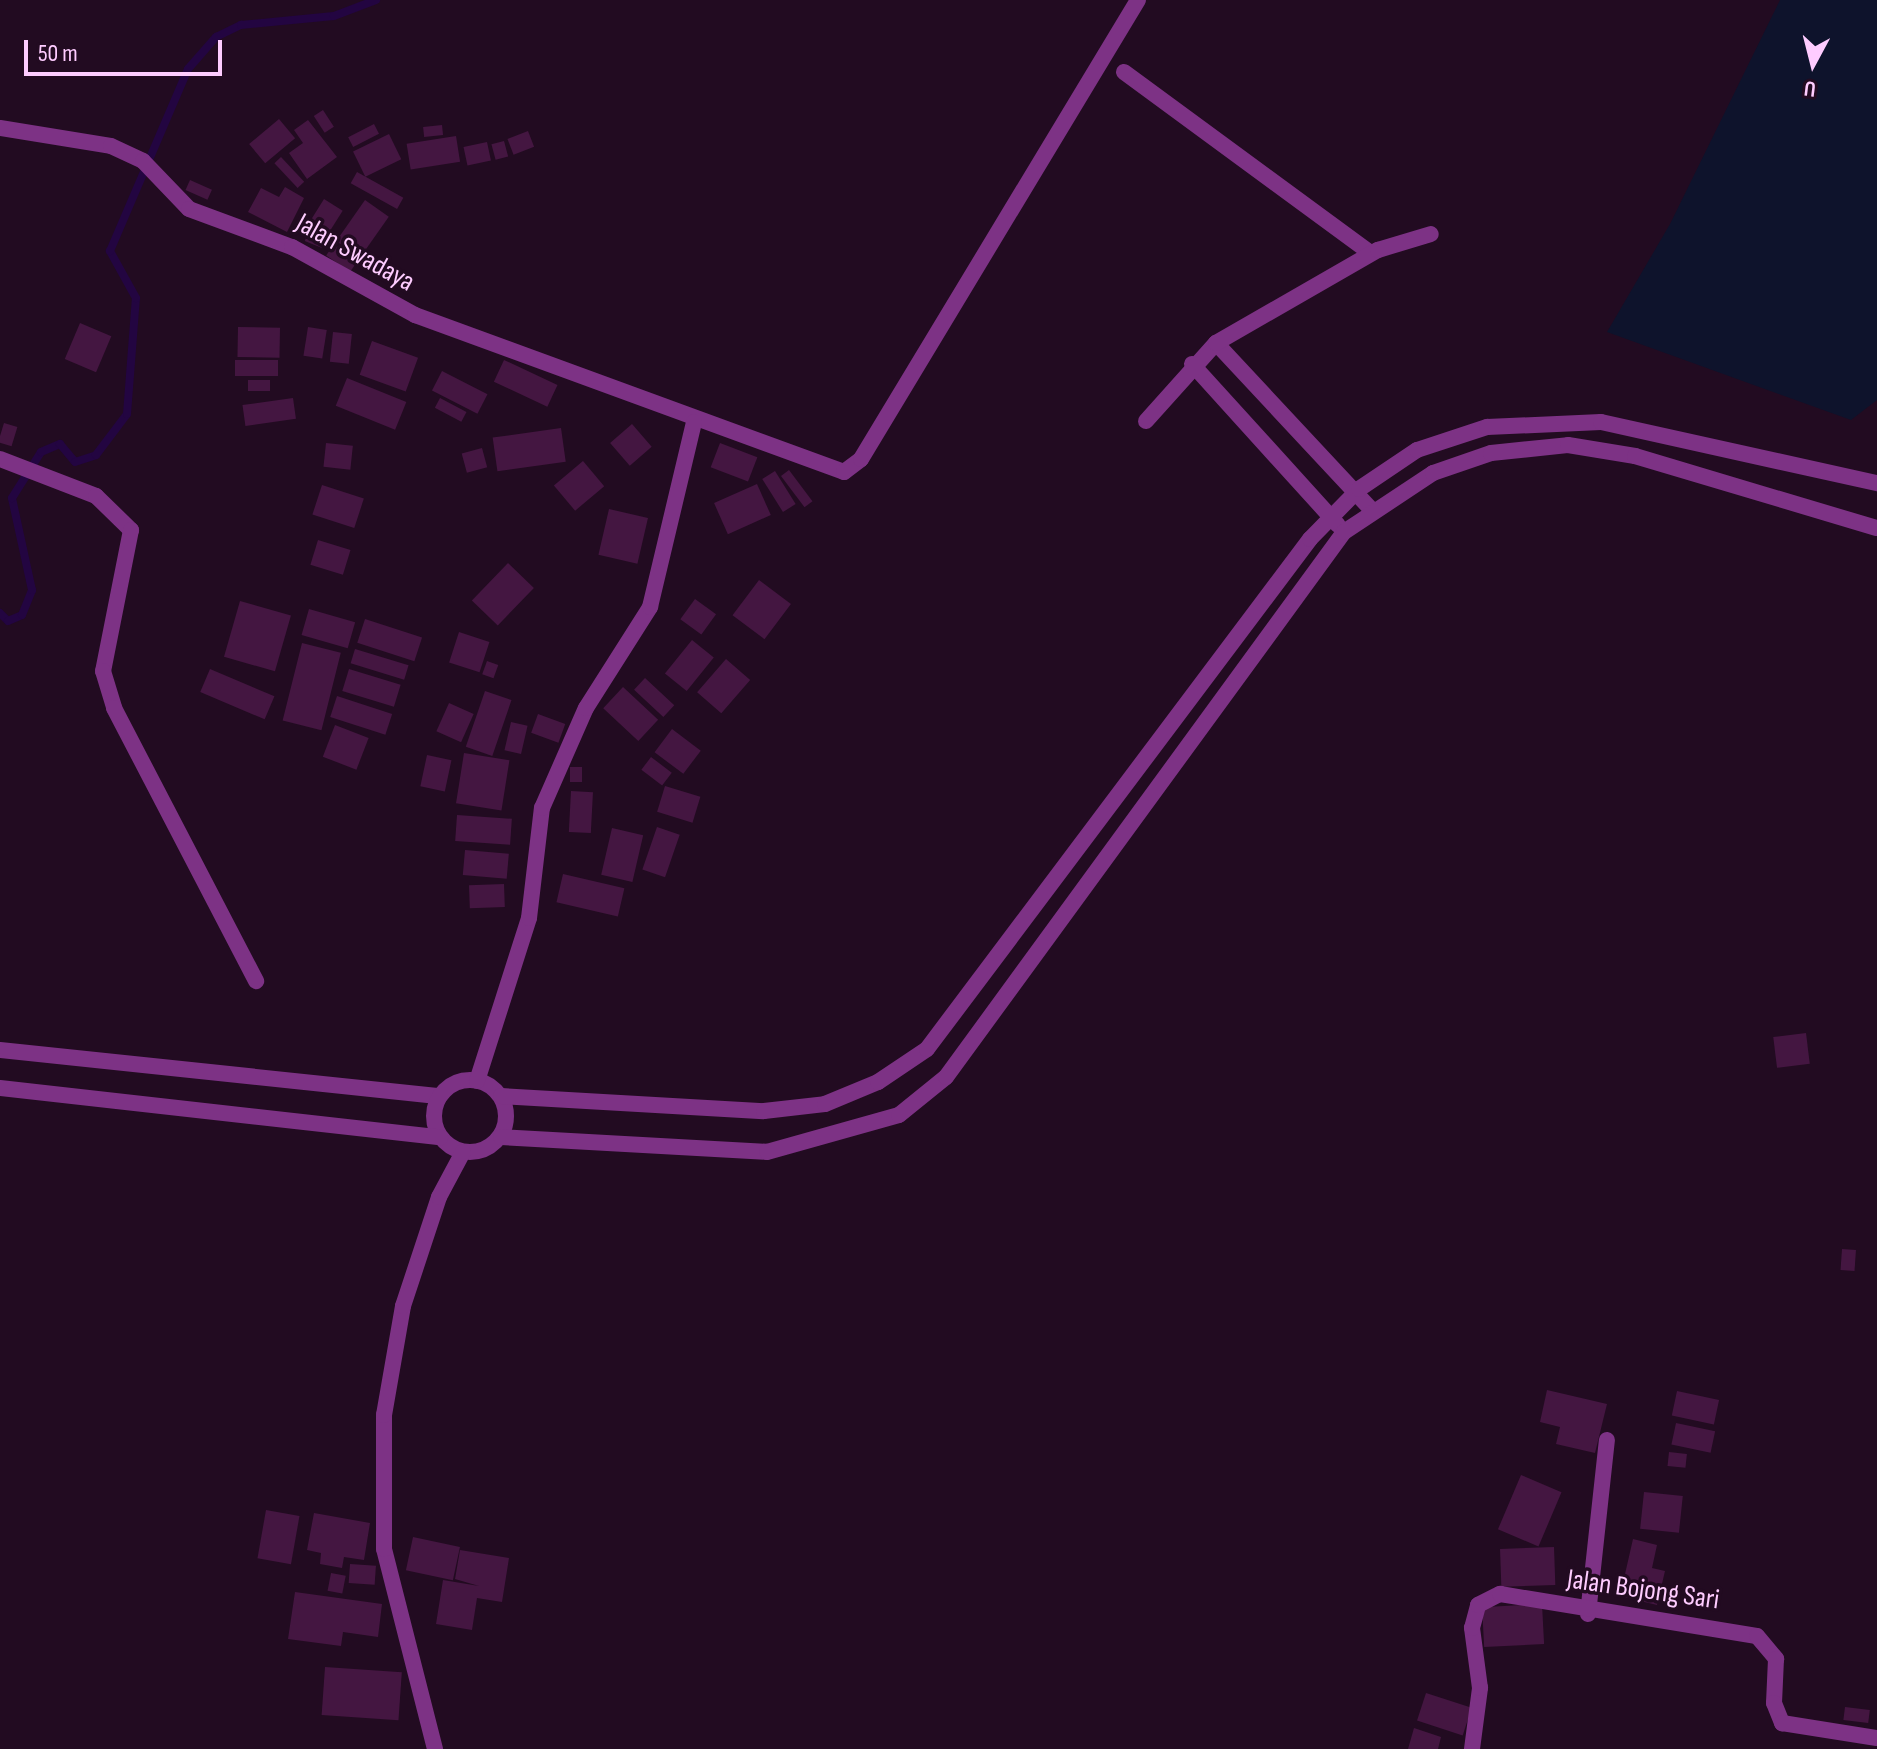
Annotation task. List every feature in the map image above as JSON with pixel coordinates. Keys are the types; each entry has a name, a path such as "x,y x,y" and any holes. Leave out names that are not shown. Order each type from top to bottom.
{"street":[{"name":"Jalan Swadaya","path":"0,128 94,142 143,161 189,209 292,247 415,315 519,349 694,422 832,472 855,465 1138,0"},
{"path":"1124,72 1370,253"},
{"path":"1146,421 1192,364 1216,343 1370,253 1431,234"},
{"path":"1216,343 1372,510"},
{"path":"1192,364 1344,532"},
{"path":"440,1137 434,1109 440,1096 463,1081 477,1081 501,1096 764,1111 825,1104 878,1082 927,1049 1184,699 1331,517 1354,494 1417,450 1487,427 1566,420 1877,483"},
{"path":"477,1081 529,918 542,808 586,708 650,607 694,422"},
{"path":"435,1749 384,1549 384,1415 403,1306 439,1197 463,1152 501,1137 767,1152 899,1115 946,1077 1344,532 1372,510 1433,473 1491,453 1568,445 1635,456 1877,528"},
{"path":"7,460 96,496 131,530 103,671 114,708 256,981"},
{"path":"0,1050 440,1096"},
{"path":"0,1088 440,1137 463,1152"},
{"path":"501,1096 501,1137"},
{"path":"1588,1614 1607,1440"},
{"name":"Jalan Bojong Sari","path":"1472,1749 1480,1708 1472,1628 1478,1605 1500,1594 1588,1614 1757,1636 1776,1659 1774,1703 1782,1723 1877,1738"}],"shaded area":[{"path":"1780,0 1877,0 1877,400 1851,420 1607,332 1670,224"}],"building":[{"path":"323,110 334,127 325,133 314,116"},
{"path":"279,119 295,138 265,163 249,144"},
{"path":"308,120 337,157 307,179 289,153 303,143 294,130"},
{"path":"374,124 379,134 353,147 348,137"},
{"path":"442,125 443,135 424,137 423,127"},
{"path":"528,131 534,147 514,155 507,139"},
{"path":"389,134 401,159 365,177 353,152"},
{"path":"456,136 460,162 411,170 407,144"},
{"path":"504,141 508,156 496,160 491,144"},
{"path":"487,142 491,161 467,166 464,147"},
{"path":"281,157 304,182 298,188 274,163"},
{"path":"357,172 403,198 397,209 351,183"},
{"path":"190,180 212,190 207,200 186,190"},
{"path":"285,187 304,198 287,232 248,212 261,188 279,197"},
{"path":"324,199 343,211 329,232 311,220"},
{"path":"365,200 389,217 360,258 336,241"},
{"path":"310,228 327,235 321,248 305,241"},
{"path":"334,244 358,260 350,272 326,256"},
{"path":"80,323 111,336 96,372 65,359"},
{"path":"238,327 280,328 279,358 237,357"},
{"path":"308,327 327,330 322,359 303,356"},
{"path":"333,332 352,334 349,364 330,362"},
{"path":"372,341 418,358 406,392 360,375"},
{"path":"235,360 278,360 278,376 235,376"},
{"path":"504,360 557,385 547,407 494,382"},
{"path":"442,371 487,394 477,414 432,391"},
{"path":"347,378 406,402 395,430 336,406"},
{"path":"248,380 270,380 270,391 248,391"},
{"path":"293,398 296,419 245,426 242,405"},
{"path":"440,398 466,412 461,422 435,408"},
{"path":"4,423 17,427 12,446 0,443"},
{"path":"632,424 652,447 630,466 610,443"},
{"path":"561,428 566,462 497,471 493,438"},
{"path":"326,443 353,446 350,470 323,467"},
{"path":"720,443 757,457 748,482 711,467"},
{"path":"482,448 487,467 467,473 462,453"},
{"path":"583,461 604,486 575,511 554,485"},
{"path":"789,470 812,501 804,507 781,476"},
{"path":"775,471 796,504 783,512 762,479"},
{"path":"757,484 771,515 728,534 714,503"},
{"path":"322,485 364,499 354,528 312,514"},
{"path":"609,509 648,518 637,564 598,555"},
{"path":"318,540 351,550 343,575 310,565"},
{"path":"508,563 534,588 498,625 472,600"},
{"path":"759,580 791,604 764,639 733,615"},
{"path":"695,599 716,614 701,635 680,619"},
{"path":"240,601 291,616 275,671 224,657"},
{"path":"309,609 355,622 348,648 302,635"},
{"path":"365,619 422,638 414,661 357,643"},
{"path":"459,632 489,642 480,672 449,662"},
{"path":"692,640 714,658 687,691 665,673"},
{"path":"302,643 341,653 321,730 283,721"},
{"path":"355,649 409,665 404,680 351,663"},
{"path":"726,659 750,680 721,713 697,692"},
{"path":"487,661 498,665 493,678 482,674"},
{"path":"210,669 274,696 265,719 200,692"},
{"path":"349,669 401,685 394,707 342,691"},
{"path":"645,678 674,705 663,717 634,690"},
{"path":"623,687 658,720 638,741 603,708"},
{"path":"485,691 511,700 492,756 466,747"},
{"path":"337,696 392,714 385,735 330,717"},
{"path":"449,703 474,714 461,742 436,731"},
{"path":"538,714 565,724 558,743 531,733"},
{"path":"511,722 528,726 521,754 504,750"},
{"path":"335,725 369,738 356,770 323,757"},
{"path":"672,729 701,751 683,774 655,752"},
{"path":"464,753 509,760 501,811 456,803"},
{"path":"427,755 451,760 445,791 420,786"},
{"path":"651,757 672,773 662,785 641,770"},
{"path":"570,767 582,767 582,782 570,782"},
{"path":"665,786 700,797 692,823 657,812"},
{"path":"571,791 593,792 591,833 569,832"},
{"path":"457,815 512,819 510,845 455,841"},
{"path":"657,827 680,835 665,877 642,870"},
{"path":"612,828 643,835 632,882 601,875"},
{"path":"465,850 509,854 507,879 463,875"},
{"path":"563,874 624,888 618,916 556,902"},
{"path":"504,884 505,907 470,908 469,885"},
{"path":"1806,1033 1810,1064 1777,1068 1773,1037"},
{"path":"1842,1249 1856,1250 1855,1271 1841,1270"},
{"path":"1547,1390 1607,1404 1595,1453 1556,1444 1560,1427 1540,1422"},
{"path":"1677,1391 1719,1400 1714,1424 1672,1415"},
{"path":"1676,1423 1715,1431 1711,1453 1671,1445"},
{"path":"1669,1452 1687,1454 1685,1468 1668,1466"},
{"path":"1521,1475 1562,1492 1538,1547 1498,1529"},
{"path":"1644,1492 1683,1496 1679,1533 1640,1529"},
{"path":"266,1510 299,1516 291,1564 257,1558"},
{"path":"314,1513 370,1523 364,1560 344,1557 342,1568 320,1564 321,1553 307,1550"},
{"path":"413,1537 460,1547 453,1580 406,1570"},
{"path":"1633,1539 1657,1545 1652,1568 1665,1571 1657,1605 1620,1596"},
{"path":"1554,1547 1555,1585 1501,1587 1500,1549"},
{"path":"460,1550 509,1558 502,1602 477,1598 472,1630 436,1624 443,1580 479,1586 455,1579"},
{"path":"350,1564 376,1566 375,1585 349,1583"},
{"path":"331,1573 346,1576 342,1594 328,1591"},
{"path":"295,1592 382,1604 378,1637 343,1632 341,1646 288,1639"},
{"path":"1542,1604 1544,1644 1484,1647 1482,1607"},
{"path":"325,1667 402,1672 398,1720 322,1715"},
{"path":"1426,1693 1472,1708 1463,1735 1417,1721"},
{"path":"1845,1707 1870,1710 1868,1723 1843,1720"},
{"path":"1414,1728 1441,1737 1438,1749 1408,1749"}],"waterway":[{"path":"0,613 8,621 22,615 32,590 12,498 41,452 60,444 75,462 96,455 127,414 136,298 110,251 188,69 216,37 241,25 334,16 376,0"}]}
